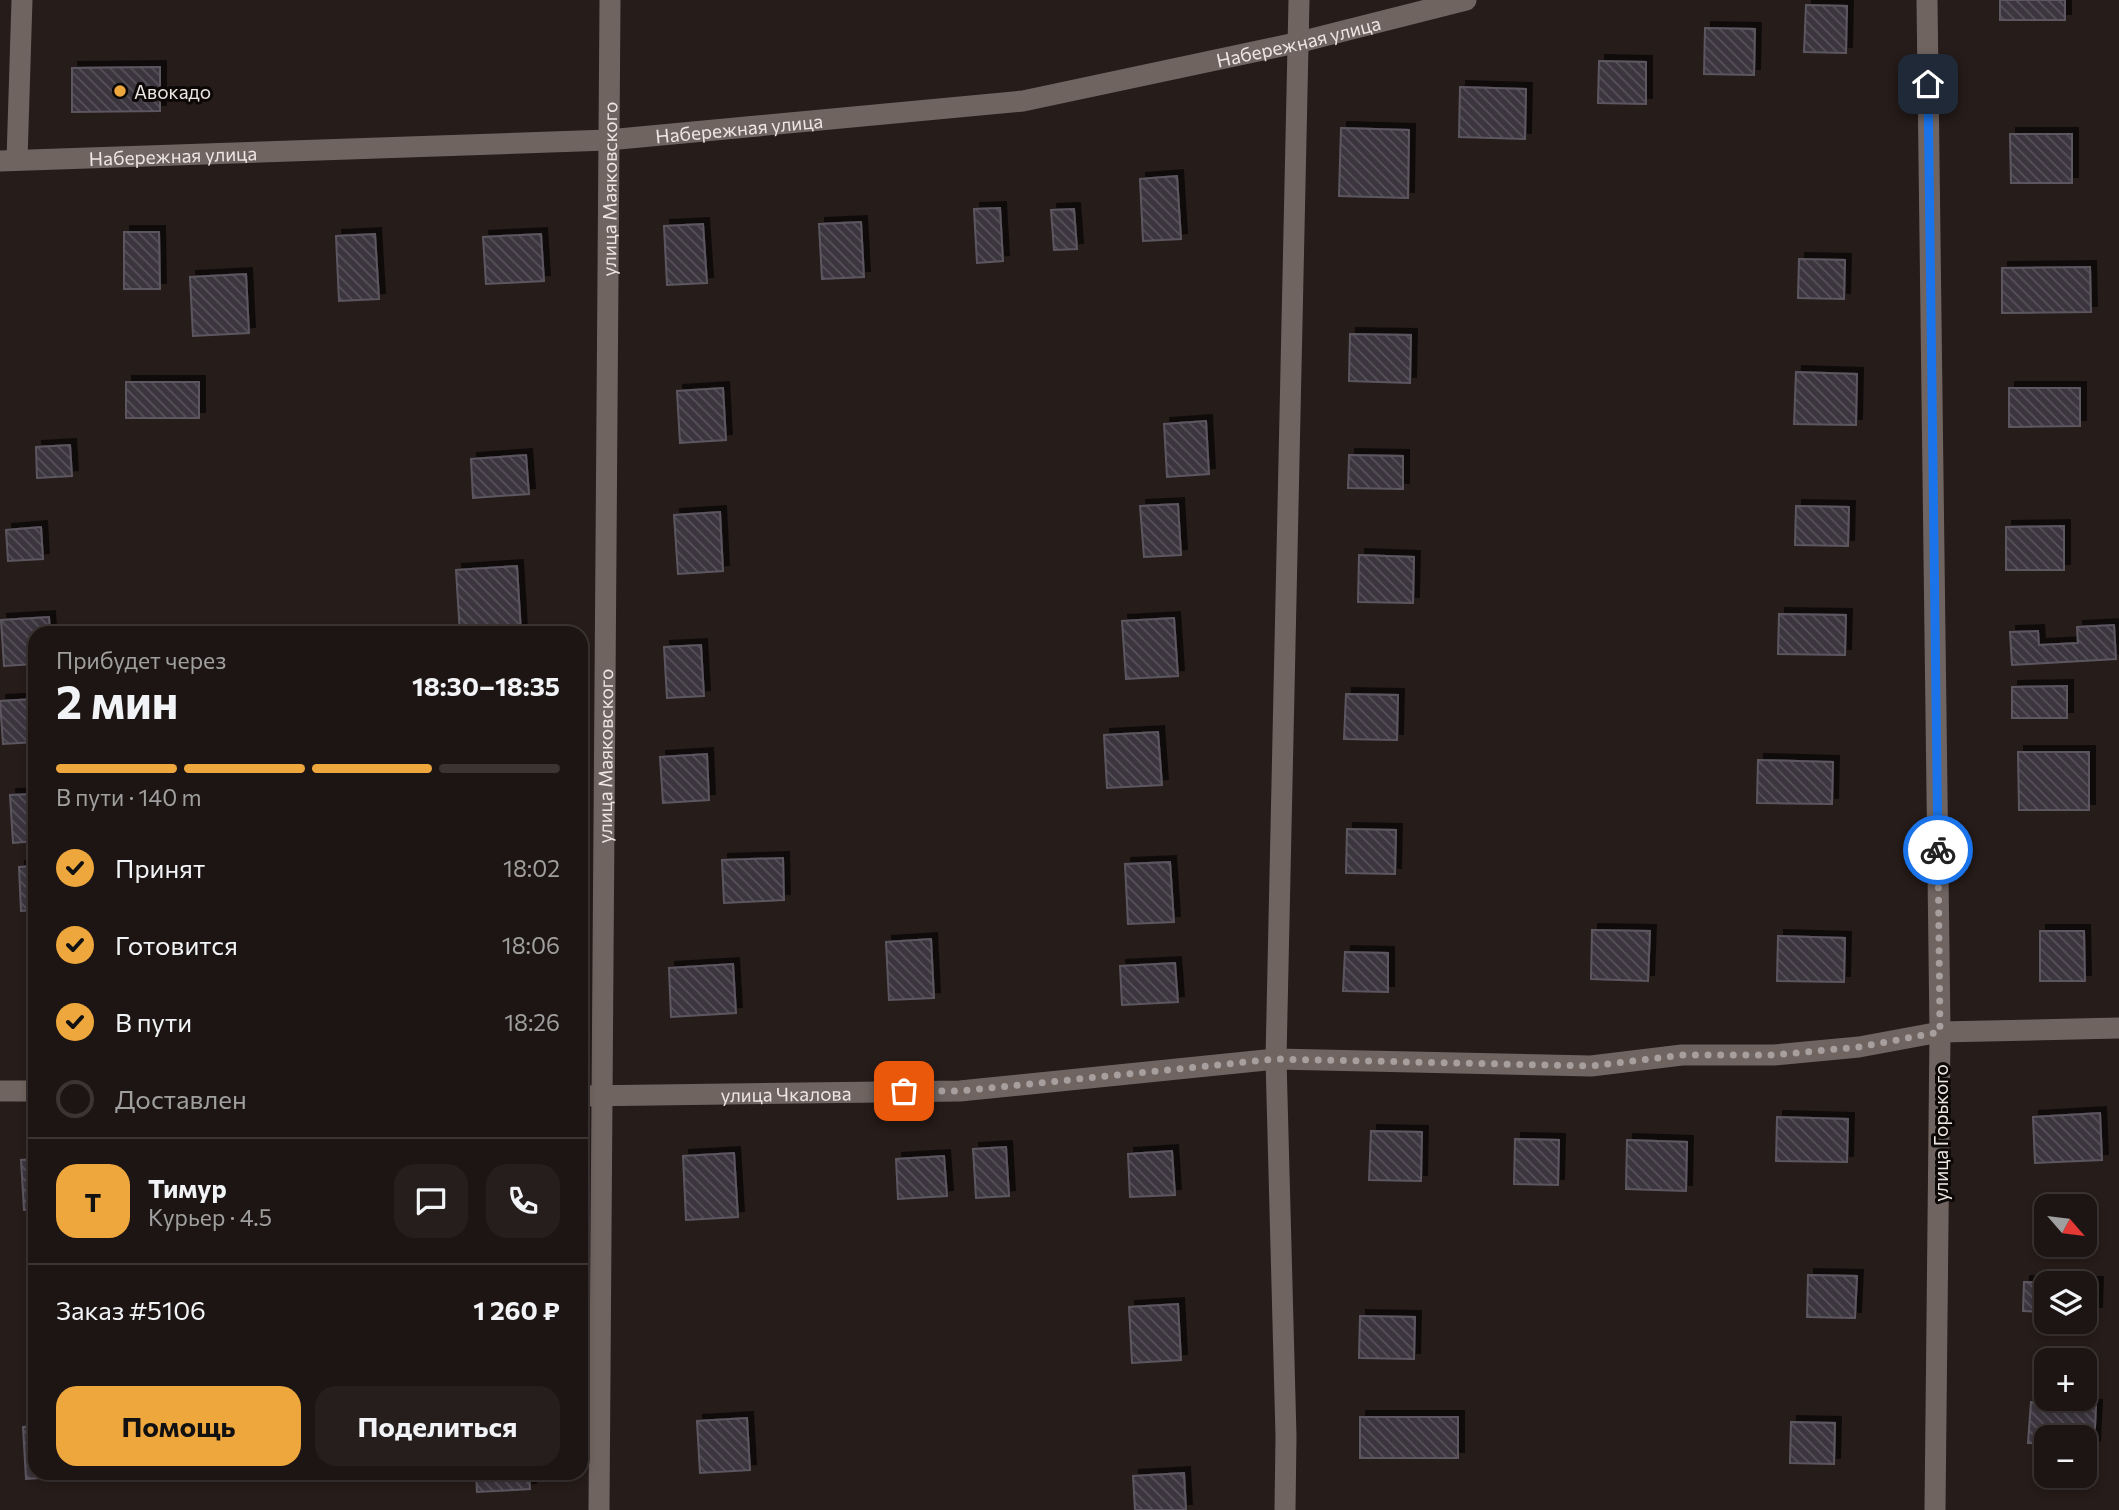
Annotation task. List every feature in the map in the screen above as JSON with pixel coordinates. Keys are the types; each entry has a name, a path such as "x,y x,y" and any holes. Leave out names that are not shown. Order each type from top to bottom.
{"street":[{"path":"9,160 22,0"},
{"name":"улица Маяковского","path":"599,1510 591,1096 610,0"},
{"path":"1284,1510 1286,1436 1276,1059 1299,0"},
{"name":"Набережная улица","path":"9,160 608,140 1023,101 1300,42 1466,0"},
{"name":"улица Горького","path":"1927,0 1940,1032 1935,1510"},
{"name":"улица Чкалова","path":"591,1096 960,1091 1276,1059 1591,1066 1682,1055 1774,1055 1859,1047 1940,1032 2119,1028"},
{"path":"0,1091 28,1091"}],"building":[{"path":"2000,0 2065,0 2065,20 2000,20"},
{"path":"1806,5 1847,6 1846,53 1804,52"},
{"path":"1705,28 1755,29 1754,75 1704,74"},
{"path":"1599,61 1646,62 1646,104 1598,103"},
{"path":"160,67 160,111 72,112 72,68"},
{"path":"1460,87 1526,89 1525,139 1459,137"},
{"path":"1341,128 1409,130 1408,198 1339,196"},
{"path":"2010,134 2072,134 2072,183 2011,183"},
{"path":"1177,176 1181,239 1143,241 1140,179"},
{"path":"1000,208 1003,261 977,263 974,209"},
{"path":"1074,209 1077,249 1054,250 1051,210"},
{"path":"861,222 864,277 822,279 819,224"},
{"path":"703,224 707,283 667,285 664,226"},
{"path":"124,232 159,232 160,289 124,289"},
{"path":"375,234 379,299 339,301 336,236"},
{"path":"541,234 544,281 486,284 483,237"},
{"path":"1799,259 1845,260 1844,299 1798,298"},
{"path":"2090,267 2091,312 2002,313 2002,268"},
{"path":"246,274 249,333 193,336 190,277"},
{"path":"1350,334 1411,335 1410,383 1349,381"},
{"path":"1796,372 1857,374 1856,425 1794,424"},
{"path":"126,382 199,382 199,418 126,418"},
{"path":"723,388 726,440 680,443 677,391"},
{"path":"2009,388 2080,388 2080,426 2009,427"},
{"path":"1206,421 1209,474 1167,477 1164,424"},
{"path":"70,445 72,476 37,478 36,447"},
{"path":"526,455 529,494 473,498 471,459"},
{"path":"1349,455 1403,456 1403,489 1348,488"},
{"path":"1178,504 1181,555 1144,557 1140,506"},
{"path":"1796,506 1849,507 1848,546 1795,545"},
{"path":"720,512 723,571 678,574 674,515"},
{"path":"2064,526 2064,570 2006,570 2006,527"},
{"path":"41,527 43,559 8,561 6,530"},
{"path":"1359,555 1414,557 1413,603 1358,602"},
{"path":"517,566 521,626 460,626 456,570"},
{"path":"1779,614 1846,615 1845,655 1778,654"},
{"path":"49,617 50,626 28,626 28,664 4,666 1,620"},
{"path":"1174,618 1178,676 1126,679 1122,621"},
{"path":"2114,625 2116,659 2012,665 2010,632 2038,631 2039,645 2078,643 2077,627"},
{"path":"701,645 704,696 667,698 664,647"},
{"path":"2067,686 2067,718 2012,718 2012,687"},
{"path":"1346,694 1398,695 1397,740 1344,739"},
{"path":"28,699 28,742 3,744 0,701"},
{"path":"1158,732 1162,785 1107,788 1104,735"},
{"path":"2018,752 2089,752 2089,810 2019,810"},
{"path":"707,754 709,800 663,803 660,757"},
{"path":"1758,760 1833,762 1832,804 1757,803"},
{"path":"28,794 28,842 13,843 10,795"},
{"path":"1347,829 1396,830 1395,874 1346,873"},
{"path":"783,858 784,900 724,903 722,860"},
{"path":"1170,862 1174,922 1128,924 1125,864"},
{"path":"28,866 28,910 21,911 19,867"},
{"path":"1592,930 1650,931 1648,981 1591,979"},
{"path":"2040,931 2084,931 2085,981 2040,981"},
{"path":"1778,936 1845,938 1844,982 1777,981"},
{"path":"931,939 934,998 889,1000 886,942"},
{"path":"1345,952 1388,953 1388,992 1343,991"},
{"path":"1175,963 1178,1002 1122,1005 1120,966"},
{"path":"733,964 736,1013 671,1017 669,968"},
{"path":"2100,1113 2102,1160 2035,1163 2033,1117"},
{"path":"1777,1117 1848,1119 1847,1162 1776,1161"},
{"path":"1371,1131 1422,1132 1421,1181 1369,1180"},
{"path":"1515,1139 1559,1140 1558,1185 1514,1184"},
{"path":"1627,1140 1687,1142 1686,1191 1626,1189"},
{"path":"1006,1147 1009,1196 976,1198 973,1149"},
{"path":"1172,1151 1175,1195 1130,1197 1128,1154"},
{"path":"734,1153 738,1217 686,1220 683,1156"},
{"path":"944,1156 947,1196 898,1199 896,1159"},
{"path":"21,1160 28,1160 28,1210 24,1210"},
{"path":"1808,1275 1857,1276 1855,1318 1807,1317"},
{"path":"2024,1282 2034,1282 2034,1311 2023,1311"},
{"path":"1178,1304 1181,1360 1132,1363 1129,1307"},
{"path":"1360,1316 1415,1317 1414,1359 1359,1358"},
{"path":"2031,1402 2034,1402 2034,1411 2096,1411 2095,1425 2034,1425 2034,1443 2028,1443"},
{"path":"1360,1417 1458,1417 1458,1458 1360,1458"},
{"path":"747,1418 750,1470 700,1473 697,1421"},
{"path":"1791,1422 1835,1423 1834,1464 1790,1463"},
{"path":"23,1427 28,1427 28,1479 26,1479"},
{"path":"1184,1473 1186,1510 1135,1510 1133,1476"},
{"path":"476,1480 529,1480 530,1489 477,1492"}],"way so far":[{"path":"904,1091 960,1091 1276,1059 1591,1066 1682,1055 1774,1055 1859,1047 1940,1032 1938,850"}],"place":[{"name":"Авокадо","path":"120,91"}],"route":[{"path":"1928,84 1938,850"}]}
